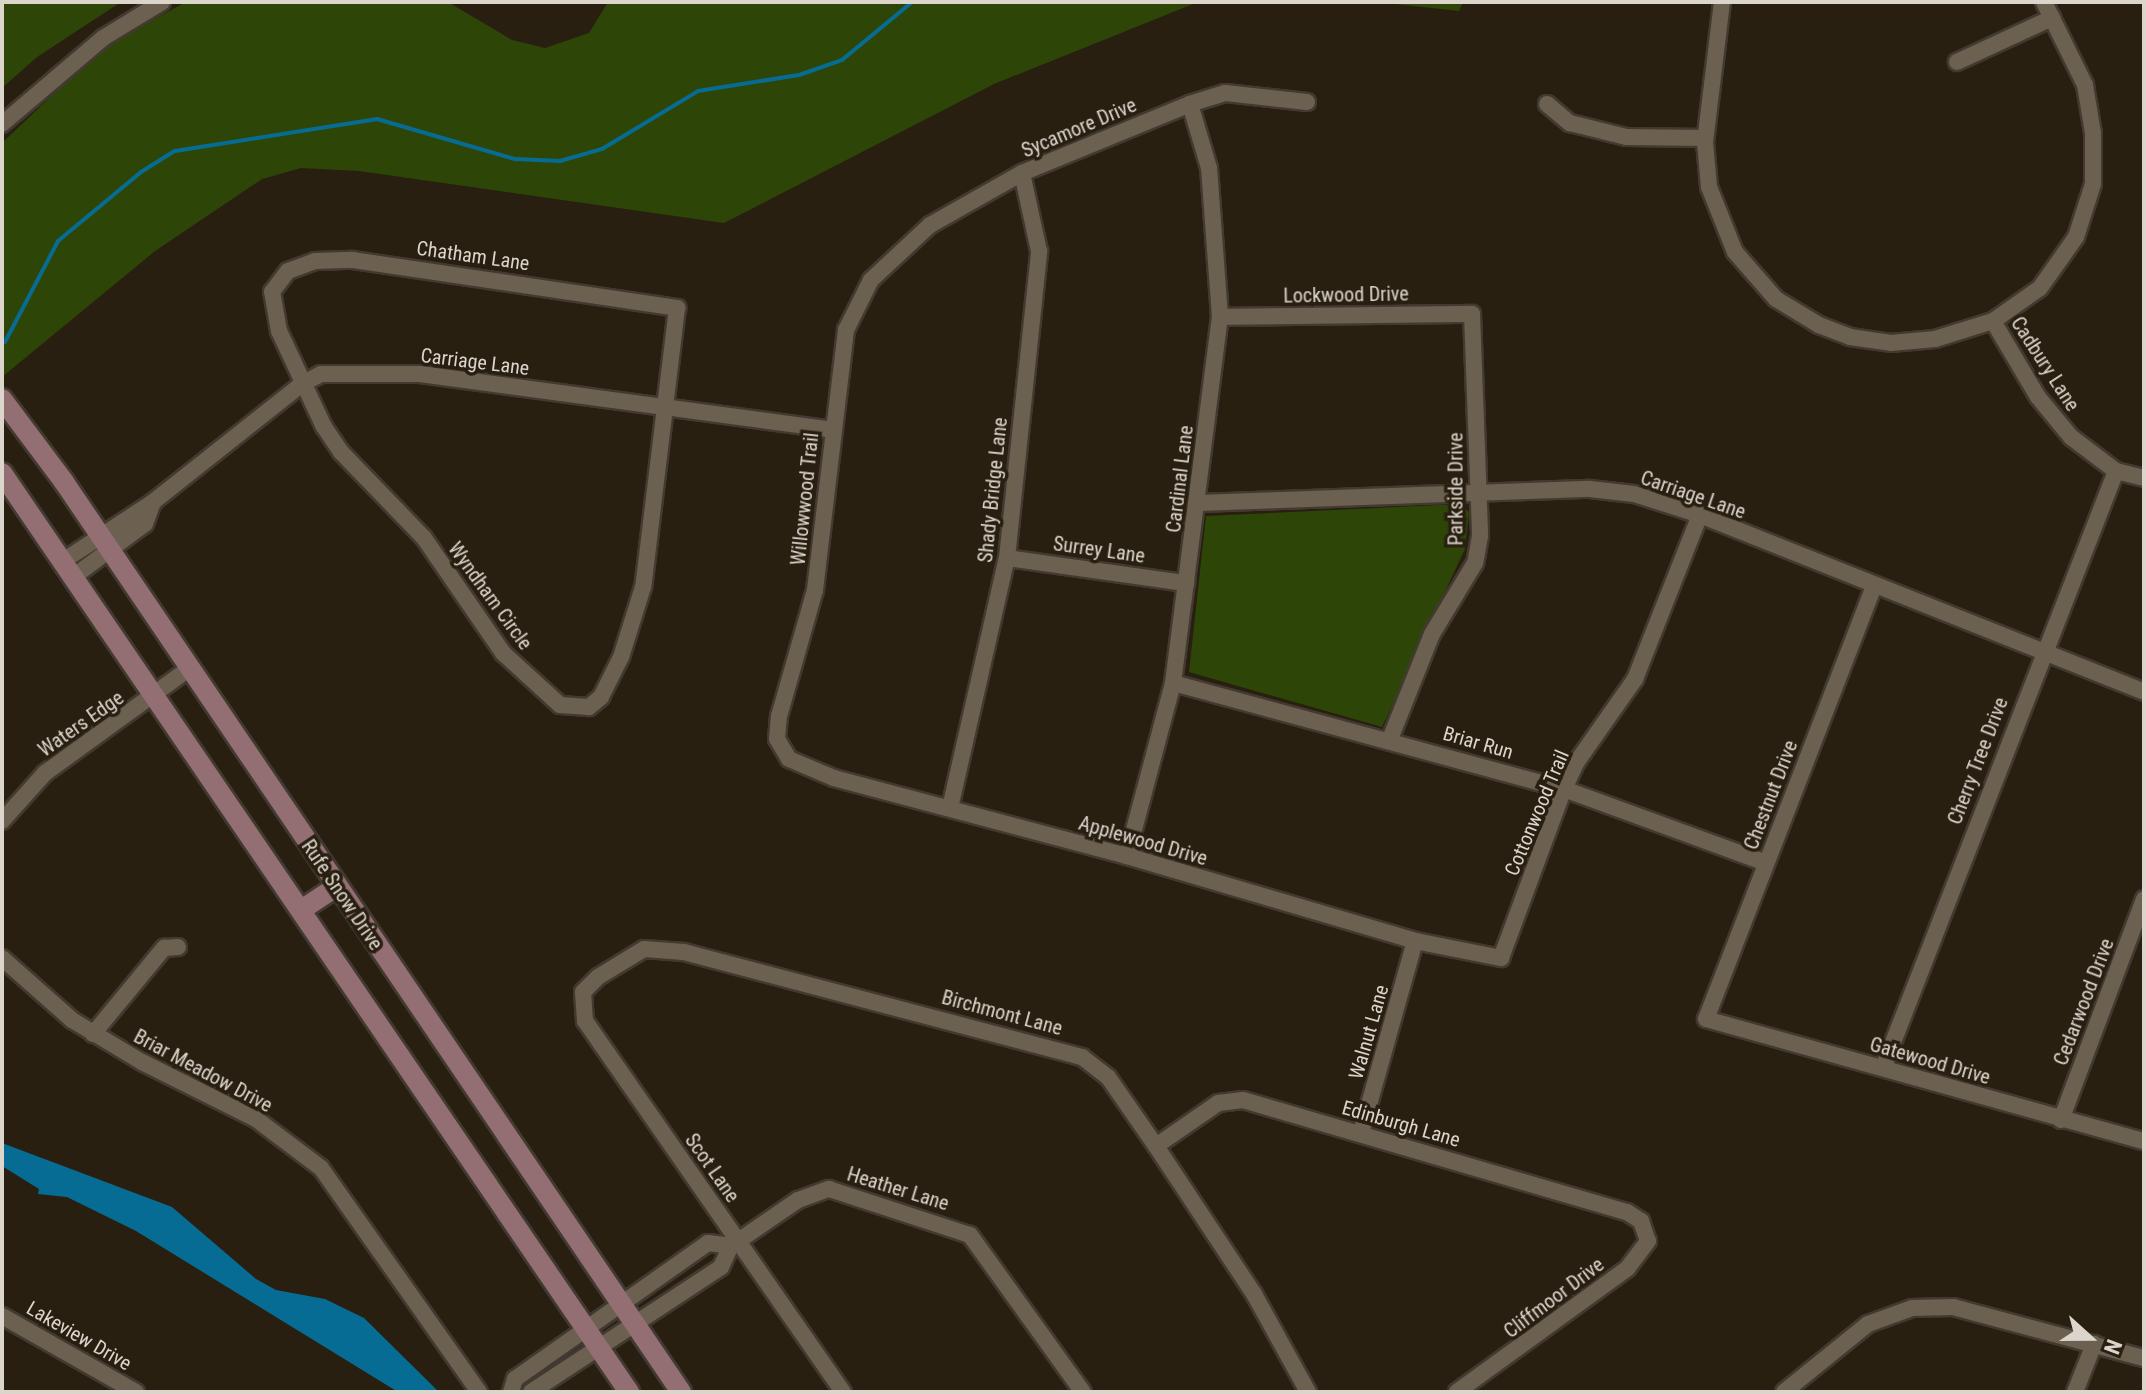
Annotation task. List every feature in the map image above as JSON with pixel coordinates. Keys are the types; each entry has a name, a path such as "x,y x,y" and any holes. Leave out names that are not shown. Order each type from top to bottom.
{"main road":[{"name":"Rufe Snow Drive","path":"2,399 190,668 681,1392"},
{"path":"2,473 629,1392"},
{"path":"301,910 336,887"}],"street":[{"path":"2,124 103,38 162,2"},
{"path":"1722,2 1705,138 1709,187 1718,216 1735,252 1776,299 1850,337 1891,343 1935,339 1993,321 2040,288 2061,264 2093,184 2093,133 2085,85 2044,2"},
{"path":"1957,62 2052,18"},
{"name":"Sycamore Drive","path":"887,261 930,225 1022,173 1190,104 1225,93 1307,102"},
{"name":"Cardinal Lane","path":"1127,856 1173,683 1199,503 1220,317 1209,168 1190,104"},
{"path":"1547,104 1570,123 1626,137 1705,138"},
{"name":"Shady Bridge Lane","path":"950,808 1007,558 1039,251 1022,173"},
{"name":"Chatham Lane","path":"302,384 273,314 272,292 288,271 315,261 353,260 677,308 665,407"},
{"name":"Willowwood Trail","path":"782,748 777,739 779,716 815,590 832,430 849,319 887,261"},
{"name":"Lockwood Drive","path":"1220,317 1472,314"},
{"name":"Parkside Drive","path":"1390,739 1432,634 1475,563 1478,494 1472,314"},
{"name":"Cadbury Lane","path":"1993,321 2038,397 2071,437 2116,471 2144,478"},
{"name":"Carriage Lane","path":"68,569 99,535 153,502 302,384 345,371 420,374 832,430"},
{"name":"Wyndham Circle","path":"302,384 341,452 424,538 503,653 549,698 574,708 589,707 601,697 629,636 643,587 665,407"},
{"name":"Cherry Tree Drive","path":"1883,1068 2042,651 2116,471"},
{"name":"Carriage Lane","path":"1199,503 1590,489 1634,494 1700,515 2144,692"},
{"name":"Carriage Lane","path":"68,569 110,553 145,524 153,502"},
{"name":"Cottonwood Trail","path":"1501,958 1564,789 1635,679 1700,515"},
{"name":"Surrey Lane","path":"1007,558 1186,583"},
{"name":"Chestnut Drive","path":"1706,1019 1874,586"},
{"name":"Waters Edge","path":"2,821 45,773 153,698 190,668"},
{"name":"Briar Run","path":"1173,683 1390,739 1564,789 1766,863"},
{"name":"Applewood Drive","path":"782,748 789,759 809,770 1127,856 1415,941 1501,958"},
{"name":"Cedarwood Drive","path":"2061,1120 2144,899"},
{"name":"Walnut Lane","path":"1361,1133 1415,941"},
{"path":"93,1034 164,948 178,947"},
{"name":"Birchmont Lane","path":"580,999 598,977 644,949 684,952 1082,1057 1108,1077 1156,1146 1254,1294 1308,1392"},
{"name":"Briar Meadow Drive","path":"2,958 53,1008 93,1034 256,1119 321,1168 479,1392"},
{"name":"Scot Lane","path":"580,999 585,1021 735,1243 843,1392"},
{"name":"Gatewood Drive","path":"1706,1019 2144,1141"},
{"name":"Edinburgh Lane","path":"1156,1146 1230,1100 1361,1133 1627,1212 1641,1221"},
{"name":"Heather Lane","path":"511,1392 515,1379 592,1339 635,1326 721,1267 735,1243 798,1200 829,1189 952,1226 970,1235 992,1261 1083,1392"},
{"name":"Cliffmoor Drive","path":"1457,1392 1628,1268 1648,1241 1641,1221"},
{"name":"Heather Lane","path":"531,1392 592,1339 621,1306 708,1243 735,1243"},
{"path":"1784,1392 1868,1324 1912,1308 1953,1307 2144,1358"},
{"name":"Lakeview Drive","path":"2,1316 136,1392"},
{"path":"2075,1392 2094,1344"}],"green space":[{"path":"2,2 121,2 37,57 2,88"},
{"path":"186,2 448,2 512,40 545,48 589,33 608,2 1198,2 994,84 724,223 359,171 301,168 262,179 155,251 2,377 2,143 103,47"},
{"path":"1377,2 1463,2 1459,11"},
{"path":"1461,504 1469,512 1465,549 1382,727 1189,672 1206,516"}],"water":[{"path":"2,1143 172,1207 256,1279 276,1290 325,1299 364,1318 439,1392 398,1392 136,1231 67,1197 38,1194 39,1189 2,1166"}],"waterway":[{"path":"5,342 58,241 141,172 175,151 377,119 515,159 560,161 602,149 698,91 799,75 842,60 912,2"}]}
